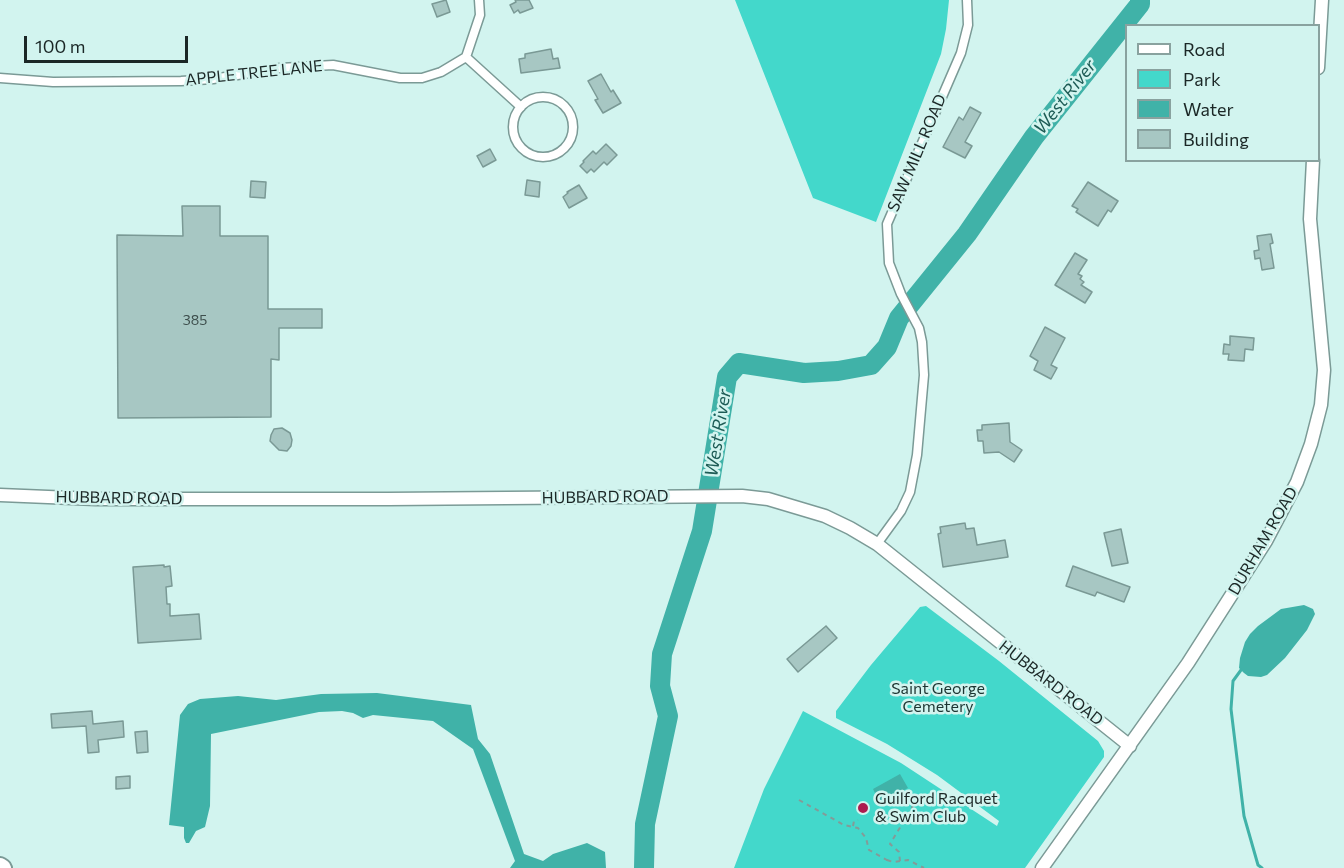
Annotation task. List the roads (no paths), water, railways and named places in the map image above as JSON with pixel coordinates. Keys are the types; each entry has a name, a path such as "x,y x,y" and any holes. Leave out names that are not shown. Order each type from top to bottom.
{"street":[{"path":"479,0 480,15 466,57 521,106"},
{"name":"SAW MILL ROAD","path":"877,544 902,509 910,492 914,474 924,375 922,342 913,314 901,294 889,263 887,224 961,53 968,26 967,0"},
{"path":"1320,34 1322,0"},
{"name":"APPLE TREE LANE","path":"0,78 53,82 181,81 213,79 280,68 333,65 400,78 422,78 441,72 466,57"},
{"path":"544,97 554,99 565,106 572,117 574,129 571,140 563,150 550,157 538,157 526,152 518,143 513,129 515,116 521,106 528,101 544,97"},
{"name":"DURHAM ROAD","path":"1042,868 1188,663 1266,541 1297,482 1322,405 1324,370 1311,239 1313,162"},
{"name":"HUBBARD ROAD","path":"0,495 96,499 742,496 768,499 797,506 850,528 877,544 1130,746"}],"water":[{"path":"1304,605 1313,609 1315,614 1307,630 1285,658 1267,675 1248,676 1244,673 1239,668 1240,658 1250,634 1281,609"},
{"path":"377,693 471,705 478,739 490,754 524,854 543,861 553,854 587,843 605,852 606,868 510,868 515,861 473,749 433,721 373,715 363,718 342,711 319,712 211,734 210,806 205,827 196,831 189,843 186,843 184,827 169,825 180,715 188,704 200,699 238,696 276,700 321,694"},
{"path":"900,774 908,788 880,803 873,789"}],"waterway":[{"name":"West River","path":"644,868 645,824 668,716 660,686 662,654 702,531 727,377 739,363 804,373 838,371 871,365 887,347 899,318 967,234 1034,137 1140,4 1140,0"},
{"path":"1241,670 1233,681 1231,709 1244,816 1258,865 1262,868"}],"place":[{"name":"Guilford Racquet & Swim Club","path":"863,808"}],"park label":[{"name":"Saint George Cemetery","path":"938,698"}]}
